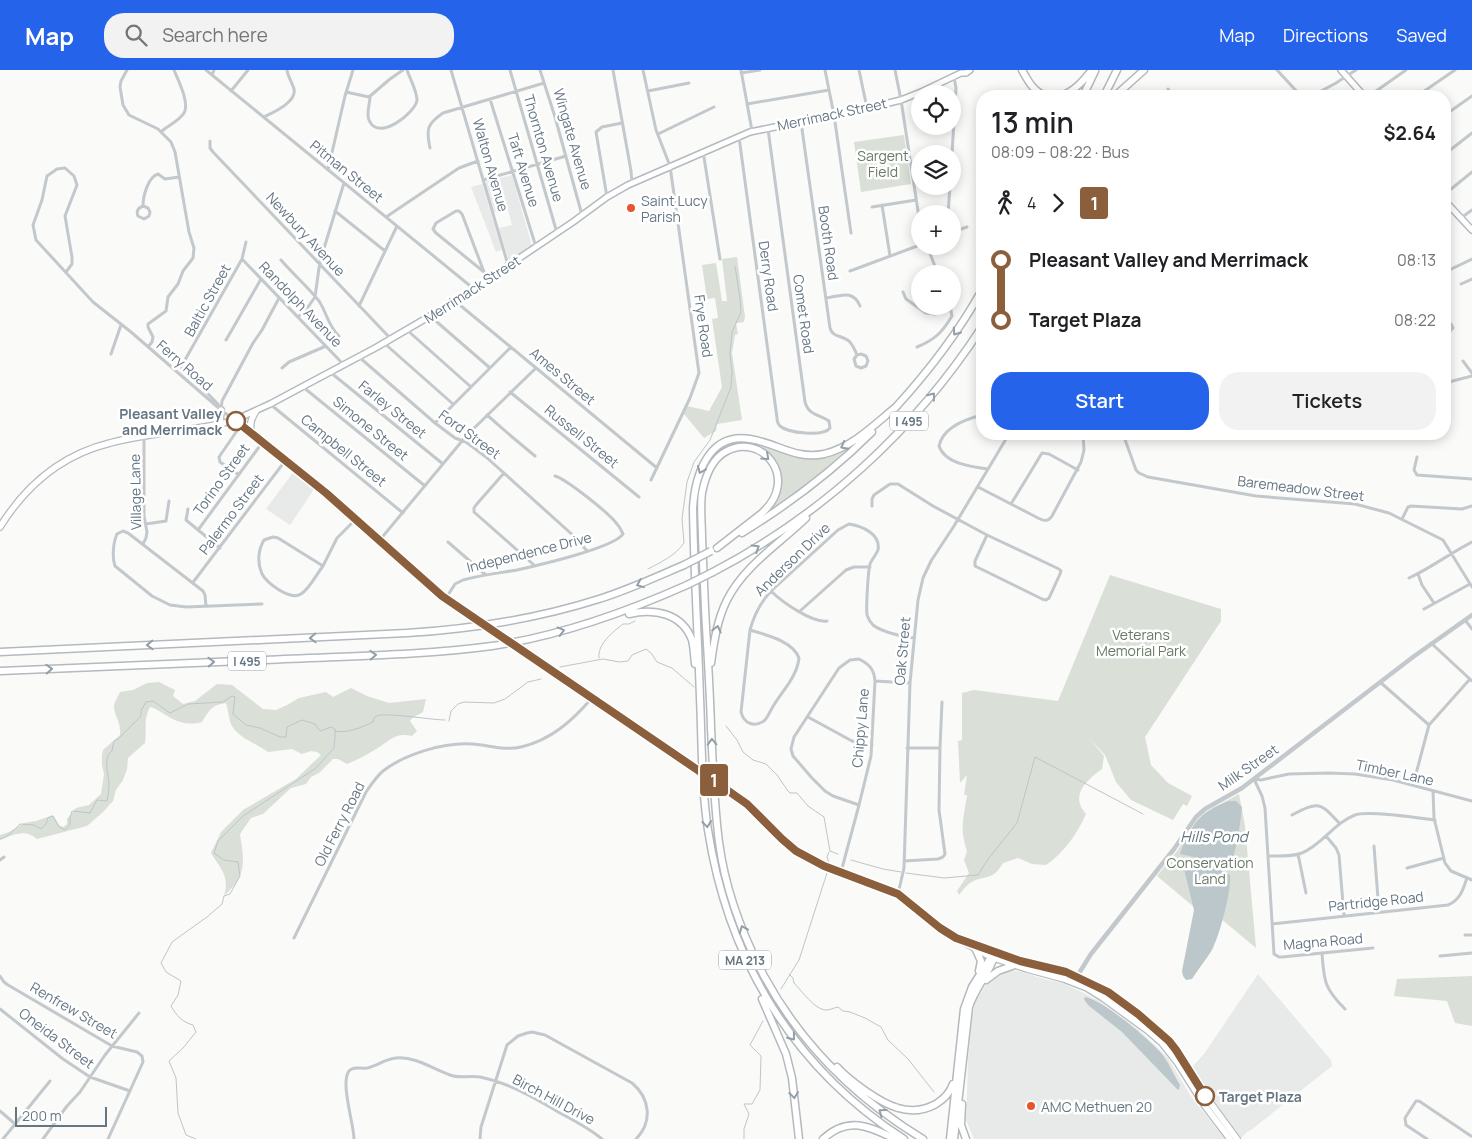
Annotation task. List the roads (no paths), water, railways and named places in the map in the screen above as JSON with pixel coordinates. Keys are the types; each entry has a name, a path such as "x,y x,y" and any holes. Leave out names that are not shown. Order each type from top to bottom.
{"highway":[{"path":"1022,70 1035,90"},
{"path":"1074,90 1094,70"},
{"path":"1085,90 1094,70"},
{"path":"1107,90 1117,70"},
{"path":"1122,90 1144,70"},
{"name":"I 495","path":"0,652 460,630 526,619 567,609 623,590 684,565 714,549 768,517 814,484 853,450 897,406 925,374 945,347 976,299"},
{"name":"I 495","path":"0,671 442,651 493,645 536,637 604,619 648,603 713,572 765,542 822,502 871,460 918,412 960,360 976,336"},
{"path":"702,722 693,508 695,488 705,460 721,444 745,438 796,453 814,455 833,451 859,438 897,406"},
{"path":"708,677 701,512 704,486 715,460 727,451 740,447 759,451 768,457 777,472 779,485 775,498 762,513 714,549"},
{"path":"708,677 717,626 732,590 746,573 822,502"},
{"path":"604,619 650,611 668,615 681,623 688,632 692,642 702,722"},
{"name":"MA 213","path":"708,677 719,843 729,889 749,944 779,1001 828,1064 857,1092 898,1124 923,1139"},
{"name":"MA 213","path":"702,722 706,811 714,867 730,921 749,968 773,1010 817,1066 848,1097 880,1123 904,1139"},
{"path":"976,950 981,961 978,975"},
{"path":"950,1139 964,1009 978,975 993,955"},
{"path":"954,1139 968,1013 978,988 991,968 993,955"},
{"path":"978,988 992,975 1014,966"},
{"path":"749,968 786,1054 792,1078 799,1139"},
{"path":"808,1040 854,1082 898,1108 913,1110 932,1106 942,1101 952,1087 956,1075"},
{"path":"962,1070 961,1125 966,1139"},
{"path":"823,1139 843,1126 852,1125 867,1126 895,1139"}],"main road":[{"name":"Merrimack Street","path":"0,527 21,497 64,461 101,445 220,424 256,411 359,357 455,301 490,279 607,197 632,183 738,136 901,100 962,71 970,70"},
{"path":"1342,70 1359,90"},
{"path":"1451,207 1472,230"},
{"path":"220,424 221,410"},
{"path":"252,434 250,423 256,411"},
{"path":"235,420 326,493 445,598 747,804 796,851 815,862 841,873 898,894 940,928 976,950 1054,968 1108,992 1118,999 1169,1041 1237,1139"},
{"path":"958,939 1014,966 1051,974 1087,988 1147,1030 1162,1043 1177,1062 1205,1106 1230,1139"}],"street":[{"path":"127,70 120,87 124,109 129,115 162,131 172,146 189,232 194,248 193,258 168,297 166,311 148,324 153,337 148,347"},
{"path":"162,131 180,117 186,108 174,70"},
{"name":"Pitman Street","path":"206,70 474,289"},
{"path":"212,75 214,70"},
{"path":"231,90 248,70"},
{"path":"264,117 292,98 294,87 287,70"},
{"path":"328,170 353,70"},
{"path":"405,70 417,100 414,108 388,128 376,128 368,116 370,97 390,79 405,70"},
{"name":"Walton Avenue","path":"451,70 508,266"},
{"name":"Thornton Avenue","path":"510,70 557,233"},
{"name":"Wingate Avenue","path":"540,70 582,216"},
{"path":"613,70 632,183"},
{"name":"Frye Road","path":"643,70 657,134 670,166 699,373 690,398 651,480"},
{"path":"752,132 741,72 760,70"},
{"path":"825,70 834,115 851,233"},
{"path":"860,70 867,108"},
{"path":"895,70 917,205"},
{"path":"1285,70 1278,72 1295,90"},
{"path":"1322,90 1356,70"},
{"path":"1378,90 1406,70"},
{"path":"1426,90 1455,70"},
{"path":"953,145 956,88 954,76"},
{"path":"430,148 427,131 432,122 443,112 544,83"},
{"path":"648,91 689,83"},
{"path":"747,104 829,90"},
{"path":"346,92 370,97"},
{"path":"1451,111 1472,96"},
{"name":"Taft Avenue","path":"490,99 536,247"},
{"path":"657,134 714,107"},
{"name":"Booth Road","path":"801,121 832,332 836,336 849,341 858,355"},
{"path":"607,197 596,132 602,127 622,123"},
{"name":"Comet Road","path":"768,128 805,402 808,410 828,420 830,427 824,433 804,433 784,428 779,425 776,418"},
{"path":"1451,149 1472,133"},
{"name":"Derry Road","path":"738,136 776,418"},
{"name":"Newbury Avenue","path":"210,141 212,150 391,339"},
{"path":"703,152 720,259"},
{"path":"483,180 566,156"},
{"path":"386,216 459,168 478,162"},
{"name":"Ferry Road","path":"66,272 72,264 72,257 65,216 76,189 76,180 68,170 61,168 52,171 46,179 42,200 33,225 36,240 43,250 93,302 235,420"},
{"path":"1451,189 1472,172"},
{"path":"143,206 147,207 150,212 148,217 144,219 140,218 138,214 139,208 143,206 150,179 154,175 158,174 165,179 179,177"},
{"path":"298,317 315,298 320,265 344,183"},
{"path":"872,207 916,200"},
{"path":"882,205 890,256"},
{"path":"1461,218 1472,210"},
{"path":"335,211 385,251"},
{"path":"484,272 462,214 456,211 436,223 433,229 436,233 490,279"},
{"path":"359,306 397,226"},
{"path":"961,229 967,227"},
{"name":"Baltic Street","path":"221,410 218,404 182,367 242,259 246,242"},
{"path":"850,271 911,248"},
{"name":"Randolph Avenue","path":"242,259 344,365"},
{"path":"1451,269 1472,259"},
{"path":"280,260 315,298 327,320 339,336"},
{"path":"1461,284 1472,278"},
{"path":"226,340 261,279"},
{"path":"903,292 906,299 911,302"},
{"path":"826,298 850,295 856,298 860,306"},
{"path":"221,410 222,401 279,298"},
{"name":"Ames Street","path":"455,301 657,468"},
{"path":"917,347 937,337 951,318 951,315"},
{"path":"430,316 490,368"},
{"path":"111,354 121,325"},
{"path":"407,330 471,387"},
{"path":"384,343 453,404"},
{"path":"282,368 289,362 326,346"},
{"path":"435,423 510,347"},
{"name":"Booth Road","path":"863,354 867,357 868,363 864,367 859,367 855,364 854,359 858,355 863,354"},
{"name":"Ford Street","path":"359,357 435,423 455,438 470,445 504,473 576,538 587,551"},
{"path":"286,359 289,362"},
{"path":"1451,381 1472,375 1463,361"},
{"path":"379,541 462,441 536,368"},
{"name":"Farley Street","path":"330,372 443,464"},
{"name":"Simone Street","path":"302,387 425,486"},
{"name":"Russell Street","path":"510,392 638,497"},
{"name":"Campbell Street","path":"270,404 403,513"},
{"path":"487,415 535,456"},
{"path":"976,417 955,425 941,440 939,446 944,454 954,461 988,469"},
{"path":"239,475 220,462 219,457 241,425"},
{"name":"Village Lane","path":"144,436 144,518 147,535 143,544 203,591 206,606"},
{"name":"Oak Street","path":"898,894 903,875 904,861 910,683 919,594 925,571 958,521 1005,440"},
{"path":"978,487 1042,520 1048,520 1078,470 1083,456 1083,440"},
{"name":"Baremeadow Street","path":"1125,440 1134,467 1142,475 1251,495 1355,504 1381,510 1440,538 1471,586"},
{"name":"Torino Street","path":"198,530 263,442"},
{"path":"1011,504 1042,452 1078,470"},
{"path":"1417,457 1414,470 1417,475 1472,479"},
{"name":"Palermo Street","path":"194,581 286,460"},
{"path":"504,473 476,505 474,512 534,566"},
{"name":"Independence Drive","path":"445,598 459,581 534,566 587,551 621,538 623,534 619,525 614,520 570,484 555,476"},
{"path":"872,506 874,495 890,484 901,486 958,521 1059,569 1060,574 1046,600 975,566 974,561 987,535"},
{"path":"146,524 166,521 169,501"},
{"path":"1402,519 1411,506 1462,509 1472,506"},
{"path":"188,509 185,519 220,548"},
{"path":"323,566 278,538 273,537 264,540 259,550 260,564 265,577 288,595 294,596 305,590 323,566 337,538 356,519"},
{"name":"Anderson Drive","path":"750,630 770,637 787,646 795,651 799,658 796,670 768,716 756,724 745,721 741,712 750,630 758,609 771,591 838,530 850,524 867,530 878,543 878,550 870,567 866,608 869,618 877,627 895,634 914,638"},
{"path":"143,544 126,532 118,533 115,539 115,566 165,604 181,607 262,604"},
{"path":"448,542 487,575"},
{"path":"1409,578 1472,542"},
{"path":"800,611 849,568 859,566 870,567"},
{"path":"1418,574 1422,585 1434,603"},
{"path":"1424,609 1471,586"},
{"path":"771,591 782,601 818,621 827,620"},
{"name":"Milk Street","path":"1075,983 1092,952 1174,849 1196,817 1205,809 1235,792 1472,615"},
{"path":"1465,620 1472,629"},
{"path":"1413,785 1429,725 1471,680 1431,644"},
{"name":"Chippy Lane","path":"841,873 872,756 875,680 872,669 863,660 859,659 850,660 839,668 793,741 791,749 793,756 825,791 837,798 859,805"},
{"path":"875,680 910,683"},
{"path":"1380,682 1429,725"},
{"name":"Old Ferry Road","path":"294,938 366,792 381,773 403,758 439,746 471,744 506,749 532,744 559,731 593,698"},
{"path":"904,861 938,859 945,854 939,810 942,702"},
{"path":"808,717 852,741 872,745"},
{"path":"907,748 940,748"},
{"name":"Timber Lane","path":"1254,778 1261,780 1289,774 1346,773 1366,775 1472,801"},
{"name":"Magna Road","path":"1254,778 1264,802 1273,948 1276,956 1372,948"},
{"path":"1433,791 1435,820 1448,868 1472,880"},
{"path":"1292,816 1311,806 1320,806 1329,812 1340,824"},
{"path":"1268,856 1298,854 1312,847 1340,824 1353,816 1361,814 1435,820"},
{"path":"1326,836 1339,855 1344,916"},
{"path":"1374,846 1379,912"},
{"path":"1298,854 1306,893"},
{"path":"0,860 4,857"},
{"path":"1407,868 1444,858"},
{"name":"Partridge Road","path":"1272,924 1451,904 1461,895 1467,878"},
{"path":"1465,935 1472,935"},
{"path":"1322,953 1325,983 1331,994 1345,1009"},
{"path":"1440,956 1472,953"},
{"name":"Renfrew Street","path":"0,978 8,985 112,1046 137,1052 142,1056 143,1062 130,1091"},
{"name":"Oneida Street","path":"0,1009 63,1059 90,1077 130,1091"},
{"path":"43,1139 139,1013"},
{"path":"480,1139 481,1127 504,1052 513,1039 532,1032 545,1035 632,1083 637,1088 645,1100 648,1112 646,1127 636,1139"},
{"name":"Birch Hill Drive","path":"354,1139 346,1086 347,1075 350,1070 367,1068 396,1058 415,1060 454,1077 475,1076 524,1092 588,1128 602,1139"},
{"path":"3,1139 50,1081"},
{"path":"108,1139 130,1091"},
{"path":"1427,1139 1406,1125 1405,1118 1414,1103 1419,1101 1472,1135 1469,1139"},
{"path":"0,1111 15,1124"}],"water":[{"name":"Hills Pond","path":"1229,801 1236,801 1242,807 1231,865 1180,854 1188,835 1199,818 1214,807"},
{"name":"Hills Pond","path":"1183,865 1217,869 1230,875 1227,902 1215,944 1192,979 1186,980 1182,971 1194,910"},
{"path":"1085,997 1093,999 1114,1012 1156,1048 1169,1065 1180,1085 1179,1089 1122,1032 1088,1005 1084,999"}],"waterway":[{"path":"648,569 672,555 684,543 682,519 687,482 694,462 710,440 731,387 730,353 732,332 741,312 735,266"},
{"path":"599,658 600,648 610,635 623,624 635,621"},
{"path":"560,667 603,659 619,662 628,661 632,655 646,649 657,662 672,668 694,687"},
{"path":"449,721 451,711 458,704 464,702 494,703 505,699 528,682 541,679"},
{"path":"0,839 8,835 20,824 34,825 41,829 46,824 48,818 53,816 59,827 65,830 70,825 72,811 90,813 97,800 107,801 109,785 107,758 112,751 114,741 141,716 141,711 146,702 153,701 170,713 188,704 223,702 232,696 235,697 233,714 246,725 260,728 280,737 286,737 287,727 302,720 315,724 320,731 331,727 335,729 334,748 316,768 243,816 218,841 214,853 224,860 238,862 240,876 230,894 224,896 222,904 172,942 161,963 166,972 181,981 178,995 171,1006 180,1018 193,1025 196,1032 169,1061 176,1078 178,1113 186,1135 196,1139"},
{"path":"335,731 344,732 359,728 373,722 375,717 382,715 445,720"},
{"path":"726,726 737,740 743,752 753,760 766,764 790,793 797,793 808,806 824,817 830,851 838,854"},
{"path":"906,873 944,878 978,875 988,859 1017,823 1035,757 1143,814"},
{"path":"829,852 827,857 830,865"},
{"path":"851,860 901,872"},
{"path":"781,989 799,960 827,873"},
{"path":"789,974 793,978 794,983 817,1007 826,1010 838,1007 843,1011 865,1018 881,1027 888,1040 908,1059 934,1092"},
{"path":"744,1139 744,1129 749,1114 744,1104 752,1104 760,1090 761,1056 750,1045 763,1021"}],"place":[{"name":"Saint Lucy Parish","path":"631,208"},
{"name":"Pleasant Valley and Merrimack","path":"236,421"},
{"name":"Target Plaza","path":"1205,1096"},
{"name":"AMC Methuen 20","path":"1031,1106"}],"park label":[{"name":"Sargent Field","path":"883,164"},
{"name":"Veterans Memorial Park","path":"1141,642"},
{"name":"Conservation Land","path":"1210,870"}]}
